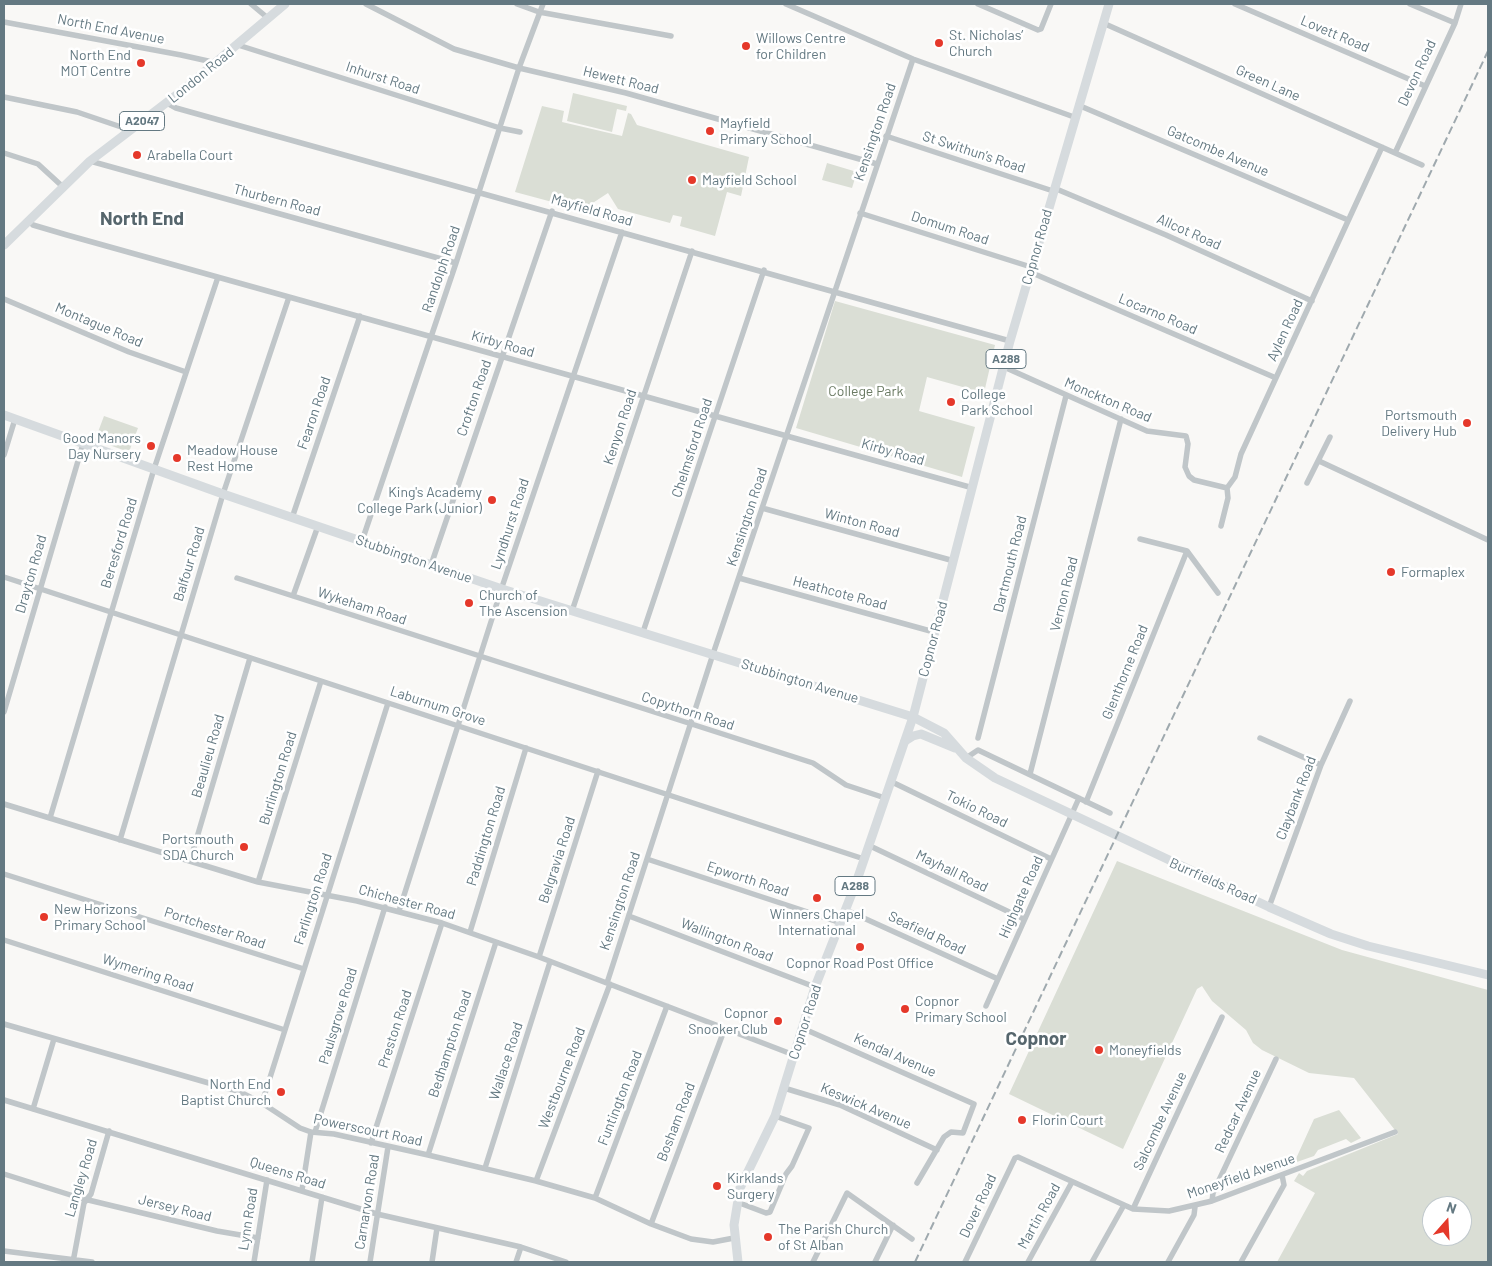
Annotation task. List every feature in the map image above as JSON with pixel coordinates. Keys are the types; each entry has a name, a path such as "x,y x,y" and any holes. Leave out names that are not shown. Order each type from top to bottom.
{"main road":[{"name":"London Road","path":"5,241 90,161 238,46 285,4"},
{"name":"Copnor Road","path":"738,1262 734,1238 737,1202 746,1177 775,1116 815,987 846,910 906,741 1010,340 1074,117 1109,4"},
{"name":"Stubbington Avenue","path":"4,415 223,494 502,589 913,717"},
{"name":"Burrfields Road","path":"913,717 944,733 966,758 995,778 1054,808 1269,907 1331,934 1368,946 1488,975"},
{"name":"Burrfields Road","path":"906,741 913,736 921,734 956,748"}],"street":[{"path":"251,4 269,18"},
{"name":"Hewett Road","path":"366,4 454,49 519,68 626,94 877,164"},
{"path":"517,4 539,12 671,36"},
{"name":"Randolph Road","path":"362,541 480,192 519,68 543,4"},
{"path":"786,4 913,59 1074,117"},
{"path":"978,4 1038,30 1041,29 1052,4"},
{"name":"Lovett Road","path":"1236,4 1425,86"},
{"path":"1410,4 1454,23"},
{"name":"Devon Road","path":"1395,153 1461,4"},
{"name":"North End Avenue","path":"4,22 181,55 208,61 213,65"},
{"name":"Green Lane","path":"1103,23 1422,165"},
{"name":"Inhurst Road","path":"238,46 500,128 520,132"},
{"name":"Kensington Road","path":"609,984 712,654 913,59"},
{"path":"4,97 77,112 130,130"},
{"name":"Mayfield Road","path":"167,103 176,108 552,211 1010,340"},
{"name":"Gatcombe Avenue","path":"1078,105 1348,220"},
{"name":"St Swithun's Road","path":"886,136 1054,190"},
{"name":"Aylen Road","path":"1221,526 1228,498 1227,488 1235,477 1241,454 1382,147"},
{"path":"4,153 38,164 62,186"},
{"name":"Thurbern Road","path":"90,161 456,263"},
{"name":"Allcot Road","path":"1054,190 1166,235 1312,301"},
{"name":"Crofton Road","path":"432,565 552,211"},
{"name":"Domum Road","path":"860,213 1030,269"},
{"name":"Kirby Road","path":"28,220 33,225 973,488"},
{"name":"Lyndhurst Road","path":"399,911 502,589 622,232"},
{"name":"Kenyon Road","path":"572,611 692,251"},
{"name":"Locarno Road","path":"1030,269 1276,378"},
{"name":"Chelmsford Road","path":"643,632 764,270"},
{"name":"Beresford Road","path":"50,818 154,469 218,277"},
{"name":"Balfour Road","path":"120,840 223,494 289,297"},
{"name":"Montague Road","path":"4,299 129,352 186,372"},
{"name":"Fearon Road","path":"292,518 360,316"},
{"name":"Monckton Road","path":"1004,367 1153,433 1186,436 1188,444 1185,467 1189,476 1194,480 1227,488"},
{"name":"Dartmouth Road","path":"978,738 1066,396"},
{"name":"Vernon Road","path":"1030,774 1121,419"},
{"path":"4,456 15,420"},
{"path":"1307,483 1330,437"},
{"name":"Drayton Road","path":"4,712 82,444"},
{"path":"1319,461 1488,540"},
{"name":"Winton Road","path":"762,508 954,561"},
{"path":"293,596 318,526"},
{"path":"1140,539 1187,551 1218,593"},
{"name":"Glenthorne Road","path":"1086,802 1187,551"},
{"name":"Laburnum Grove","path":"4,577 864,859"},
{"name":"Wykeham Road","path":"237,578 480,657"},
{"name":"Heathcote Road","path":"739,578 934,632"},
{"name":"Copythorn Road","path":"480,657 813,763 846,785 885,798"},
{"name":"Beaulieu Road","path":"190,861 250,658"},
{"name":"Burlington Road","path":"258,882 321,681"},
{"name":"Claybank Road","path":"1269,907 1321,765 1350,701"},
{"name":"Farlington Road","path":"262,1103 388,703"},
{"path":"1260,738 1321,765"},
{"name":"Paddington Road","path":"470,932 526,748"},
{"path":"966,758 978,750 1110,813"},
{"name":"Belgravia Road","path":"539,957 598,771"},
{"name":"Tokio Road","path":"892,782 1051,859"},
{"name":"Highgate Road","path":"986,1006 1079,798"},
{"name":"Chichester Road","path":"4,804 279,888 328,895 385,907 442,923 539,957 794,1055"},
{"name":"Mayhall Road","path":"868,844 1024,919"},
{"name":"Epworth Road","path":"647,859 841,923"},
{"name":"Portchester Road","path":"4,874 304,969"},
{"name":"Paulsgrove Road","path":"302,1190 313,1132 385,907"},
{"name":"Seafield Road","path":"846,910 998,980"},
{"name":"Wallington Road","path":"629,916 815,987"},
{"name":"Preston Road","path":"372,1143 442,923"},
{"name":"Wymering Road","path":"4,940 285,1030"},
{"name":"Bedhampton Road","path":"428,1155 496,942"},
{"name":"Wallace Road","path":"485,1168 550,962"},
{"name":"Westbourne Road","path":"536,1181 609,984"},
{"name":"Funtington Road","path":"595,1198 668,1006"},
{"name":"Salcombe Avenue","path":"1133,1209 1222,1017"},
{"name":"Powerscourt Road","path":"4,1024 240,1092 262,1103 290,1122 313,1132 388,1146 536,1181 595,1198 651,1224 705,1242 734,1238"},
{"name":"Bosham Road","path":"651,1224 725,1028"},
{"name":"Kendal Avenue","path":"802,1028 972,1102 975,1107 963,1133 948,1134 936,1150"},
{"path":"33,1109 54,1039"},
{"name":"Redcar Avenue","path":"1212,1201 1213,1193 1276,1059"},
{"name":"Keswick Avenue","path":"784,1088 840,1105 936,1150"},
{"name":"Queens Road","path":"4,1100 377,1214 521,1247 566,1262"},
{"path":"737,1202 766,1213 770,1212 809,1128 775,1116"},
{"name":"Langley Road","path":"73,1260 84,1203 90,1194 109,1132"},
{"name":"Moneyfield Avenue","path":"1013,1160 1018,1157 1124,1206 1133,1209 1164,1211 1195,1207 1395,1132"},
{"name":"Carnarvon Road","path":"370,1262 388,1146"},
{"path":"917,1183 936,1150"},
{"name":"Dover Road","path":"966,1262 1013,1160"},
{"name":"Jersey Road","path":"4,1174 87,1200 217,1231 258,1238"},
{"path":"1241,1262 1284,1185 1282,1175"},
{"name":"Lynn Road","path":"254,1262 267,1180"},
{"name":"Martin Road","path":"1028,1262 1072,1182"},
{"path":"813,1262 847,1193 912,1239"},
{"path":"312,1262 322,1197"},
{"path":"1092,1262 1124,1206"},
{"path":"1168,1262 1194,1215 1195,1207"},
{"path":"875,1262 893,1225"},
{"path":"432,1262 437,1228"},
{"path":"516,1262 521,1247"},
{"path":"4,1251 92,1262"}],"green space":[{"path":"573,93 627,106 626,111 617,109 612,132 567,121"},
{"path":"542,106 564,111 562,122 622,136 628,113 631,114 637,125 749,157 741,196 727,192 715,236 680,226 682,217 673,215 670,223 618,209 608,193 582,210 515,192"},
{"path":"827,163 857,172 852,188 822,180"},
{"name":"College Park","path":"835,301 995,345 984,393 927,377 919,411 975,427 962,477 796,428"},
{"path":"104,416 138,428 129,452 95,440"},
{"path":"1117,861 1342,950 1488,990 1488,1262 1277,1262 1315,1193 1294,1181 1299,1173 1303,1176 1307,1171 1398,1134 1354,1078 1309,1073 1262,1050 1253,1043 1246,1030 1212,1001 1202,986 1197,989 1123,1149 1009,1094"},
{"path":"1339,1110 1361,1138 1351,1143 1346,1139 1318,1150 1314,1156 1294,1163 1314,1119"}],"railway":[{"path":"915,1262 1488,51"}],"place":[{"name":"St. Nicholas’ Church","path":"939,43"},
{"name":"Willows Centre for Children","path":"746,46"},
{"name":"North End MOT Centre","path":"141,63"},
{"name":"Mayfield Primary School","path":"710,131"},
{"name":"Arabella Court","path":"137,155"},
{"name":"Mayfield School","path":"692,180"},
{"name":"College Park School","path":"951,402"},
{"name":"Portsmouth Delivery Hub","path":"1467,423"},
{"name":"Good Manors Day Nursery","path":"151,446"},
{"name":"Meadow House Rest Home","path":"177,458"},
{"name":"King's Academy College Park (Junior)","path":"492,500"},
{"name":"Formaplex","path":"1391,572"},
{"name":"Church of The Ascension","path":"469,603"},
{"name":"Portsmouth SDA Church","path":"244,847"},
{"name":"Winners Chapel International","path":"817,898"},
{"name":"New Horizons Primary School","path":"44,917"},
{"name":"Copnor Road Post Office","path":"860,947"},
{"name":"Copnor Primary School","path":"905,1009"},
{"name":"Copnor Snooker Club","path":"778,1021"},
{"name":"Moneyfields","path":"1099,1050"},
{"name":"North End Baptist Church","path":"281,1092"},
{"name":"Florin Court","path":"1022,1120"},
{"name":"Kirklands Surgery","path":"717,1186"},
{"name":"The Parish Church of St Alban","path":"768,1237"}],"district":[{"name":"North End","path":"142,219"},
{"name":"Copnor","path":"1036,1039"}]}
